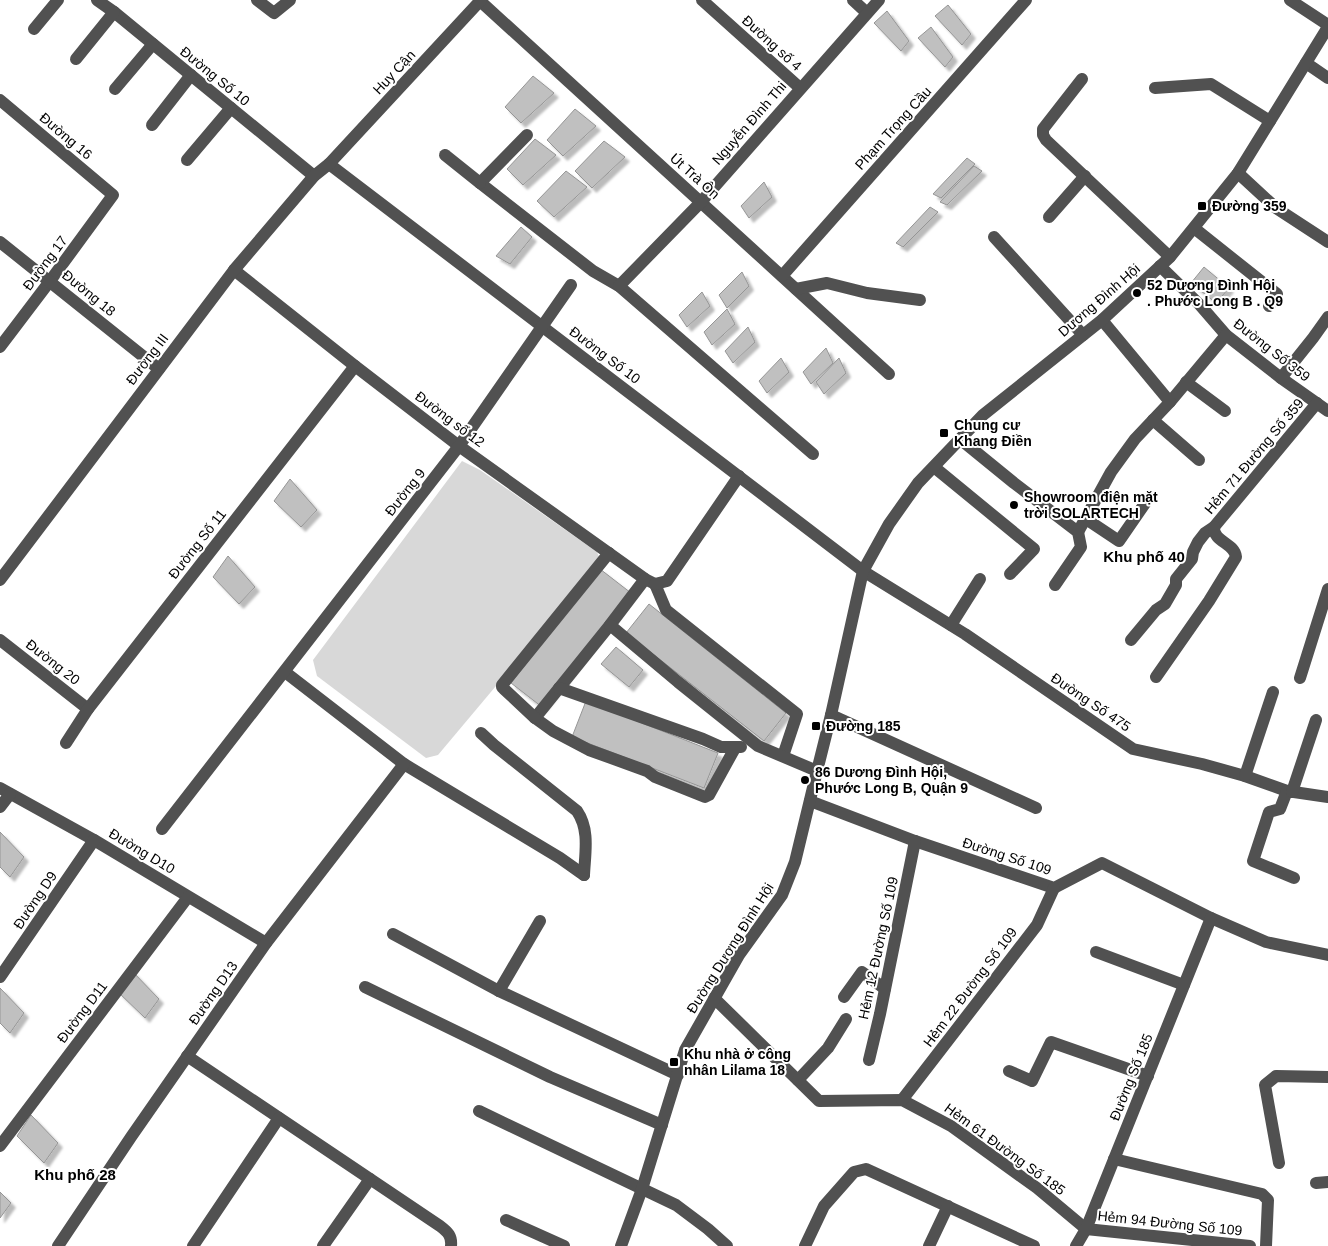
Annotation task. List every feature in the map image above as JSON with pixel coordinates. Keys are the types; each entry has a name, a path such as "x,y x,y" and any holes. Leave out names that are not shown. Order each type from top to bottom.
{"street":[{"path":"34,29 58,0"},
{"name":"Đường Số 10","path":"97,0 314,176"},
{"path":"257,0 274,13 290,0"},
{"name":"Út Trà Ôn","path":"480,0 889,374"},
{"name":"Huy Cận","path":"329,164 480,0"},
{"name":"Đường số 4","path":"702,0 800,88"},
{"path":"854,0 867,13"},
{"name":"Nguyễn Đình Thi","path":"620,286 701,202 879,0"},
{"name":"Phạm Trọng Cầu","path":"782,276 1026,0"},
{"path":"1290,0 1328,26"},
{"path":"76,60 114,12"},
{"name":"Dương Đình Hội","path":"863,571 889,524 918,483 983,415 1102,320 1170,257 1238,173 1328,26"},
{"path":"115,89 153,44"},
{"path":"1306,63 1328,78"},
{"path":"152,125 191,75"},
{"path":"1082,79 1043,129 1043,135 1046,140 1170,257"},
{"path":"1155,88 1211,84 1270,121"},
{"name":"Đường 16","path":"0,100 113,195"},
{"path":"187,160 231,108"},
{"path":"480,183 527,135"},
{"path":"445,155 593,271 620,286 813,454"},
{"name":"Đường Số 10","path":"329,164 863,571"},
{"name":"Đường III","path":"0,580 234,270 314,176 329,164"},
{"path":"1238,173 1276,208 1328,242"},
{"path":"1049,217 1085,176"},
{"name":"Đường 17","path":"0,348 113,195"},
{"path":"1194,228 1277,294 1269,306"},
{"path":"994,237 1083,335"},
{"name":"Đường 18","path":"0,242 158,369"},
{"name":"Đường Số 359","path":"1160,266 1200,305 1226,334 1281,378 1328,411"},
{"name":"Đường số 12","path":"234,270 460,446 650,581"},
{"path":"796,289 827,283 867,293 920,300"},
{"name":"Đường 9","path":"162,829 460,446 571,285"},
{"path":"1281,378 1328,317"},
{"path":"1102,320 1170,402"},
{"path":"1078,532 1110,472 1135,439 1170,402 1226,334"},
{"name":"Đường Số 11","path":"66,743 88,709 355,366"},
{"path":"1186,382 1225,411"},
{"name":"Hẻm 71 Đường Số 359","path":"1131,640 1156,610 1165,604 1176,585 1176,579 1192,559 1198,542 1205,533 1214,527 1317,403"},
{"path":"1153,420 1199,460"},
{"path":"960,439 1078,532 1081,547 1055,585"},
{"path":"934,467 1034,549 1010,574"},
{"path":"535,718 610,625 650,581 667,581 739,476"},
{"path":"1086,519 1119,541 1148,499"},
{"name":"Hẻm 71 Đường Số 359","path":"1156,677 1209,601 1236,557 1237,554 1216,536 1214,527"},
{"path":"609,553 502,687 535,718 553,731 589,750 647,771 655,777 705,797 709,795 735,748"},
{"name":"Đường Số 475","path":"863,571 951,625 1133,749 1202,764 1245,776 1290,792 1328,797"},
{"name":"Đường Dương Đình Hội","path":"621,1246 642,1189 685,1050 739,955 782,895 796,862 863,571"},
{"path":"951,625 980,579"},
{"path":"650,581 666,610 796,714 783,756"},
{"path":"1300,678 1328,589"},
{"path":"610,625 758,746 816,771"},
{"name":"Đường 20","path":"0,640 88,709"},
{"path":"285,672 404,764 560,858 584,875 586,833 582,818 577,811 481,733"},
{"path":"560,688 721,747 758,746"},
{"path":"1245,776 1273,692"},
{"path":"831,715 1036,808"},
{"path":"1294,878 1253,861 1270,812 1280,809 1290,792 1316,720"},
{"name":"Đường D13","path":"58,1246 266,943 404,764"},
{"path":"0,807 5,791"},
{"name":"Đường D10","path":"5,791 94,840 266,943"},
{"name":"Đường Số 109","path":"810,802 915,841 1054,888 1102,863 1211,918 1266,942 1328,956"},
{"name":"Đường D9","path":"0,977 94,840"},
{"name":"Hẻm 12 Đường Số 109","path":"869,1060 915,841"},
{"name":"Hẻm 22 Đường Số 109","path":"902,1100 1037,925 1054,888"},
{"name":"Đường D11","path":"1,1144 188,897"},
{"name":"Đường Số 185","path":"1076,1246 1086,1229 1211,918"},
{"path":"499,991 540,921"},
{"path":"393,934 499,991 678,1075"},
{"path":"1096,952 1184,986"},
{"path":"844,997 862,972 885,989"},
{"path":"365,987 550,1077 662,1125"},
{"path":"714,998 819,1101 902,1100"},
{"path":"798,1080 828,1048 846,1019"},
{"path":"1009,1071 1032,1081 1051,1042 1148,1076"},
{"path":"187,1056 440,1226 448,1232 451,1242"},
{"path":"1279,1163 1265,1085 1276,1076 1328,1077"},
{"name":"Hẻm 61 Đường Số 185","path":"902,1100 951,1126 1038,1188 1086,1229"},
{"path":"479,1111 676,1205 708,1229 726,1246"},
{"path":"193,1246 279,1118"},
{"path":"1114,1159 1262,1194 1268,1200 1266,1246"},
{"path":"805,1246 824,1206 854,1172 866,1169 1034,1246"},
{"path":"323,1246 370,1179"},
{"path":"929,1246 948,1206"},
{"path":"506,1220 564,1246"},
{"name":"Hẻm 94 Đường Số 109","path":"1086,1229 1250,1246"}],"shaded area":[{"path":"462,461 480,470 597,552 601,561 438,755 426,758 317,676 313,660"}],"building":[{"path":"948,5 971,34 962,45 935,16"},
{"path":"887,11 909,41 901,51 874,23"},
{"path":"931,27 953,57 945,67 918,38"},
{"path":"533,76 554,93 521,123 505,107"},
{"path":"575,109 596,126 563,156 547,140"},
{"path":"535,139 556,155 523,185 507,169"},
{"path":"604,141 625,157 592,188 575,171"},
{"path":"967,158 975,164 941,198 933,194"},
{"path":"974,166 982,171 947,205 940,202"},
{"path":"566,171 587,187 554,217 537,201"},
{"path":"764,182 772,197 749,218 741,206"},
{"path":"930,207 938,212 903,247 896,243"},
{"path":"521,227 532,237 510,264 496,256"},
{"path":"1204,267 1229,288 1216,303 1191,283"},
{"path":"742,272 749,286 727,308 719,295"},
{"path":"702,292 710,306 687,327 679,315"},
{"path":"727,309 735,324 712,345 704,332"},
{"path":"748,327 755,342 733,363 725,351"},
{"path":"826,348 833,363 811,384 803,372"},
{"path":"781,358 789,372 767,393 759,381"},
{"path":"839,358 846,373 824,394 816,382"},
{"path":"290,479 317,510 301,527 274,501"},
{"path":"228,556 255,587 239,604 213,577"},
{"path":"600,569 631,593 542,707 511,683"},
{"path":"649,604 786,713 764,741 626,633"},
{"path":"616,647 643,670 629,687 601,664"},
{"path":"586,701 718,753 704,788 572,737"},
{"path":"0,832 24,857 10,877 0,867"},
{"path":"132,971 159,999 145,1018 118,992"},
{"path":"0,988 24,1013 10,1033 0,1023"},
{"path":"31,1115 58,1143 44,1163 17,1136"},
{"path":"0,1192 11,1203 0,1218"}],"place":[{"name":"Đường 359","path":"1202,206"},
{"name":"52 Dương Đình Hội . Phước Long B . Q9","path":"1137,293"},
{"name":"Chung cư Khang Điền","path":"944,433"},
{"name":"Showroom điện mặt trời SOLARTECH","path":"1014,505"},
{"name":"Đường 185","path":"816,726"},
{"name":"86 Dương Đình Hội, Phước Long B, Quận 9","path":"805,780"},
{"name":"Khu nhà ở công nhân Lilama 18","path":"674,1062"}],"district":[{"name":"Khu phố 40","path":"1144,557"},
{"name":"Khu phố 28","path":"75,1175"}]}
